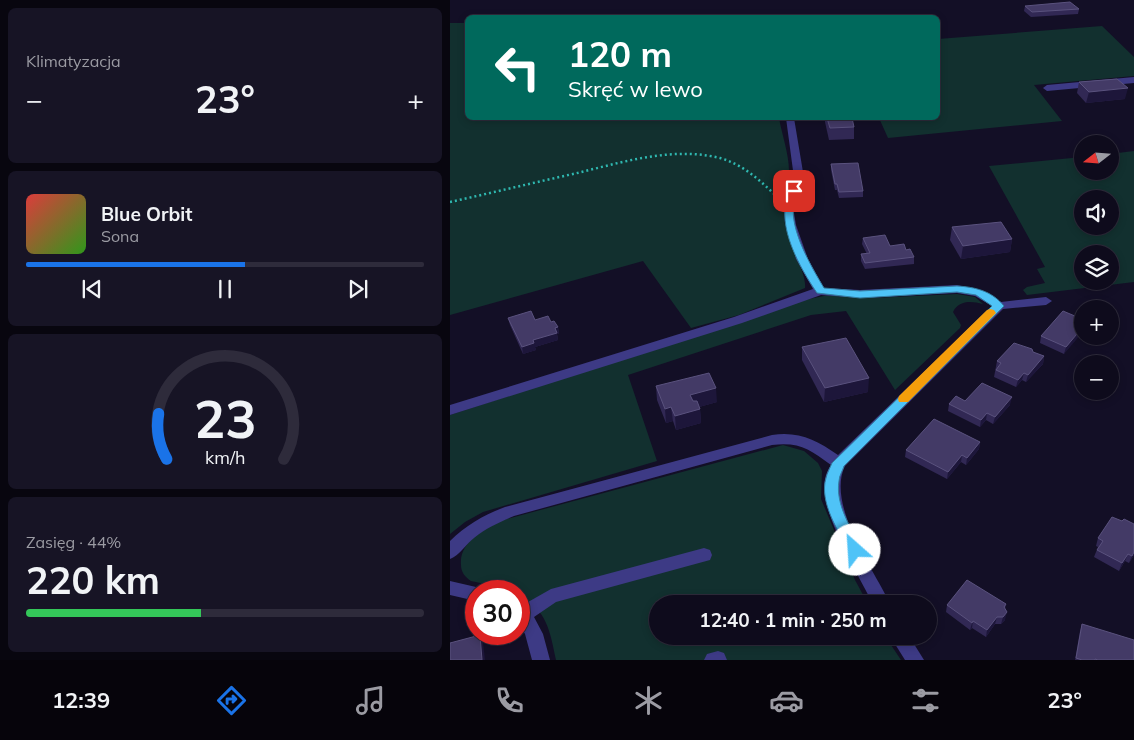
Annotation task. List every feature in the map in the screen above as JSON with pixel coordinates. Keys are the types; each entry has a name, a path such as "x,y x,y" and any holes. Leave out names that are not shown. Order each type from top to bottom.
{"street":[{"path":"1047,88 1134,80"},
{"path":"790,120 799,178 788,207 791,225 802,259 820,291"},
{"path":"450,410 738,320 787,301 820,291 860,294 957,289 972,290 980,292 999,306"},
{"path":"878,595 838,515 833,498 832,480 839,463 999,306 1046,300"},
{"path":"450,552 459,540 480,523 510,511 772,440 796,437 839,463"},
{"path":"530,609 551,596 704,555"},
{"path":"450,588 465,591"},
{"path":"530,628 534,634 541,660"},
{"path":"905,645 915,660"}],"path":[{"path":"450,202 636,159 669,155 707,155 722,158 740,166 752,174 788,207"}],"green space":[{"path":"450,23 465,23 465,120 779,120 789,165 784,212 785,225 801,267 805,288 739,315 691,328 643,261 450,315"},
{"path":"1102,26 1134,57 1134,76 1034,85 1062,121 888,138 880,120 940,120 940,39"},
{"path":"1134,151 1134,282 1119,284 1119,245 1074,245 1074,289 1027,295 1023,290 1027,287 1045,283 1037,269 1045,267 989,166 1074,158 1074,180 1119,180 1119,153"},
{"path":"957,294 975,297 983,304 966,302 959,305 953,312 961,325 960,328 895,390 846,311 811,315 628,375 657,461 483,512 465,522 450,534 450,415 799,301 829,295 873,298"},
{"path":"783,445 804,451 818,463 822,471 821,499 863,595 649,595 649,645 891,645 901,660 556,660 546,622 536,607 530,602 530,580 470,580 462,570 461,557 464,549 474,537 503,520"}],"building":[{"path":"1070,2 1079,9 1032,12 1025,6"},
{"path":"1117,79 1128,88 1089,92 1079,82"},
{"path":"828,120 852,120 854,127 830,128"},
{"path":"858,163 863,191 839,192 837,184 835,184 831,164"},
{"path":"1001,222 1012,239 963,246 952,227"},
{"path":"885,235 890,246 904,244 906,250 910,249 914,257 865,263 861,254 870,253 863,238"},
{"path":"531,311 535,320 548,316 551,322 554,321 558,327 555,328 557,333 533,340 534,343 522,347 508,318"},
{"path":"1063,311 1074,316 1074,338 1066,347 1041,336"},
{"path":"846,338 869,378 825,388 802,347"},
{"path":"1014,343 1032,349 1033,352 1044,356 1028,375 1024,373 1018,380 996,370 1001,363 997,361"},
{"path":"709,373 716,388 690,395 693,401 697,401 700,409 675,416 671,407 665,409 656,386"},
{"path":"982,383 1012,397 995,417 987,413 981,420 949,404 956,396 965,401"},
{"path":"934,419 980,442 967,458 962,455 948,472 906,450"},
{"path":"1112,517 1122,521 1124,519 1134,524 1134,552 1132,556 1128,554 1122,563 1097,550 1103,541 1098,538"},
{"path":"967,580 1006,604 1004,607 1007,612 1003,617 997,617 987,630 973,621 972,623 947,605"},
{"path":"1082,624 1134,640 1134,660 1082,660 1076,658"},
{"path":"465,639 465,645 481,645 482,660 450,660 450,643"}],"slow traffic":[{"path":"904,399 990,313"}],"route":[{"path":"794,191 788,207 791,225 802,259 820,291 860,294 957,289 972,290 980,292 999,306 839,463 832,480 833,498 838,515 855,550"}]}
